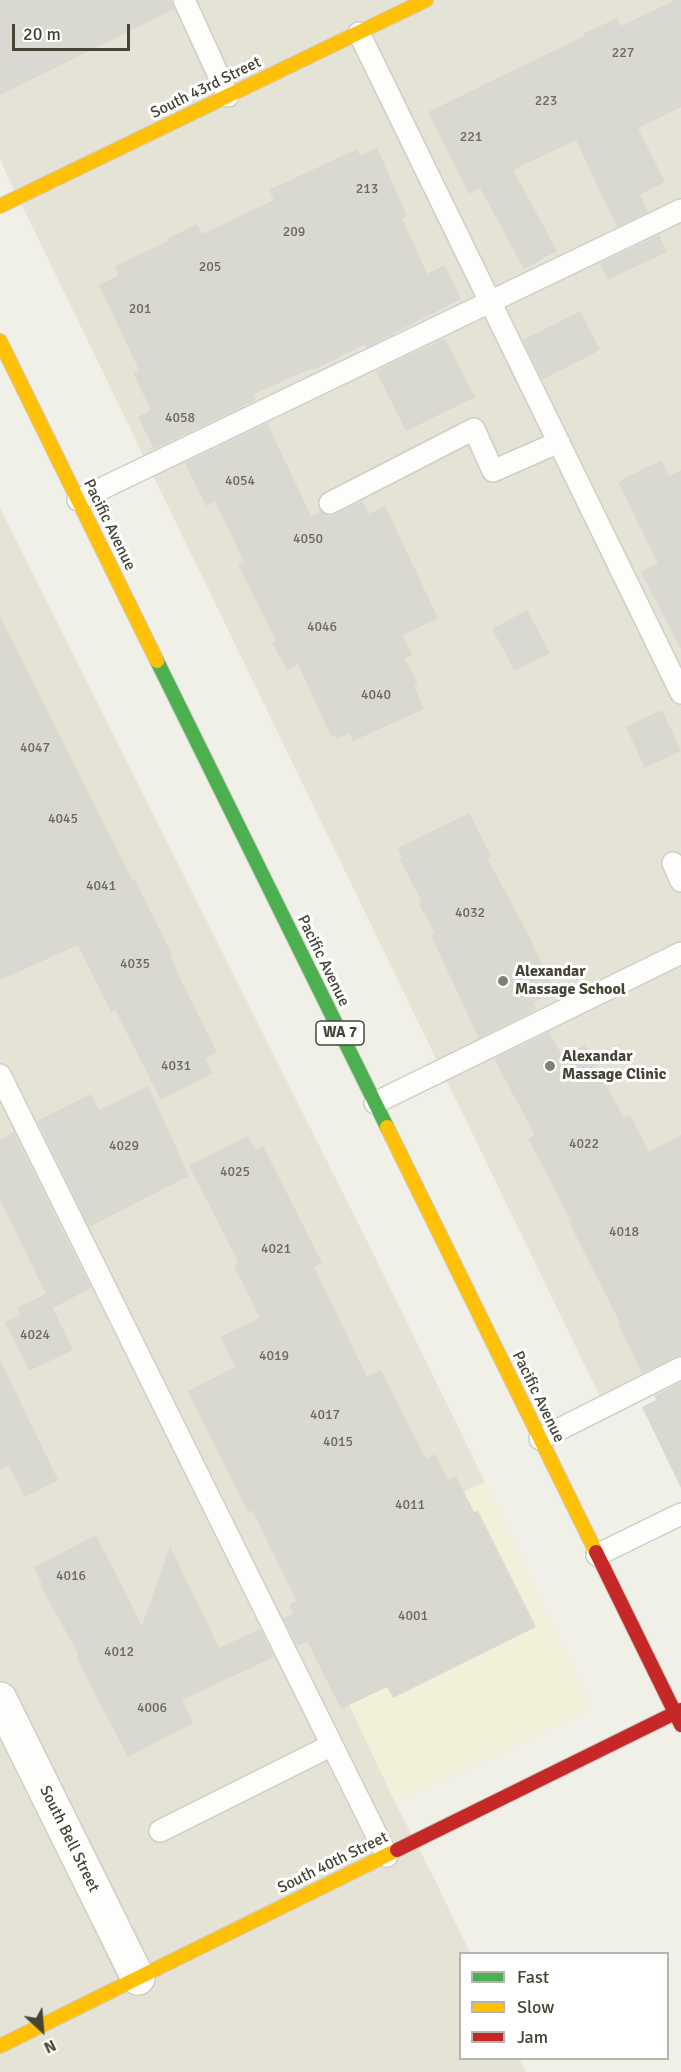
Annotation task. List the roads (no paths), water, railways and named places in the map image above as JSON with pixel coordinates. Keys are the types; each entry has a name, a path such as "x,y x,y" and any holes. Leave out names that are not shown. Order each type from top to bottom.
{"main road":[{"name":"South 43rd Street","path":"0,206 426,0"},
{"name":"Pacific Avenue","path":"0,341 597,1555 679,1716"},
{"name":"South 40th Street","path":"0,2046 679,1716"}],"street":[{"name":"South Bell Street","path":"0,1699 138,1978"}],"lane":[{"path":"184,0 228,96"},
{"path":"359,33 681,693"},
{"path":"78,500 681,210"},
{"path":"330,503 474,429 494,471 558,442"},
{"path":"375,1103 681,953"},
{"path":"0,1075 387,1856"},
{"path":"540,1438 681,1368"},
{"path":"597,1555 681,1514"},
{"path":"159,1831 332,1745"}],"place":[{"name":"Alexandar Massage School","path":"503,981"},
{"name":"Alexandar Massage Clinic","path":"550,1066"}]}
